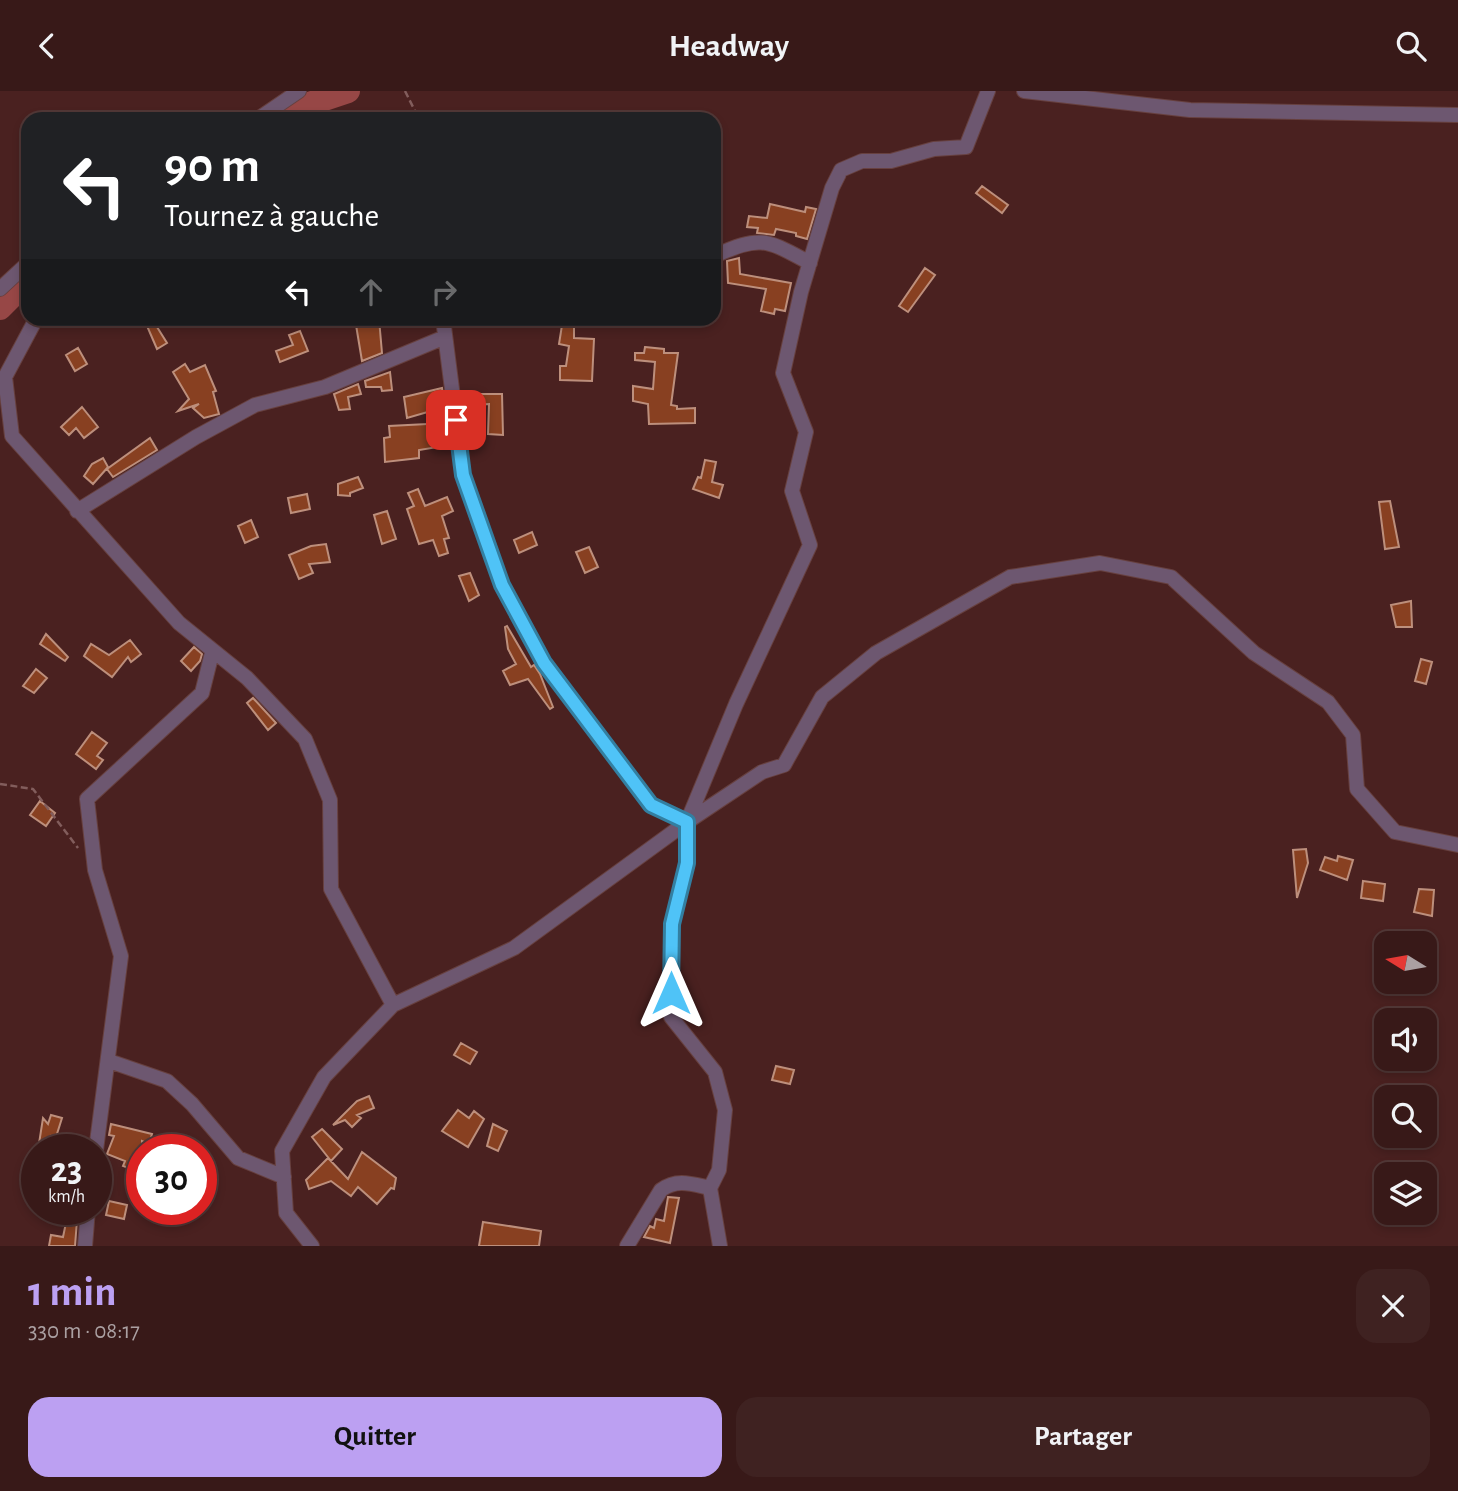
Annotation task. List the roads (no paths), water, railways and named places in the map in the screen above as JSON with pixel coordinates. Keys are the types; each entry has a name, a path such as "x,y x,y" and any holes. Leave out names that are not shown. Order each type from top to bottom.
{"street":[{"path":"268,112 299,91"},
{"path":"720,1246 710,1188 719,1170 725,1110 715,1072 671,1017 672,924 687,863 687,822 736,704 810,545 792,491 806,432 783,373 810,263 832,188 841,170 862,161 891,161 934,149 966,148 988,91"},
{"path":"1024,91 1190,110 1458,115"},
{"path":"721,253 740,245 766,240 810,263"},
{"path":"0,289 21,270"},
{"path":"32,326 5,377 12,436 179,623 212,653 247,678 306,739 330,800 331,889 393,1005"},
{"path":"444,326 463,475 502,585 544,663 651,805 687,822"},
{"path":"77,511 196,437 255,405 325,387 445,337"},
{"path":"312,1246 286,1213 282,1151 324,1077 393,1005 514,948 687,822 762,772 784,765 822,697 876,653 1010,577 1100,563 1171,577 1254,653 1328,702 1353,735 1357,789 1395,832 1458,845"},
{"path":"98,1134 121,956 95,870 87,799 202,693 212,653"},
{"path":"109,1061 167,1081 192,1104 238,1158 284,1177"},
{"path":"628,1246 661,1190 669,1184 680,1182 710,1188"},
{"path":"85,1246 87,1225"}],"waterway":[{"path":"291,112 348,91"},
{"path":"0,308 21,287"}]}
